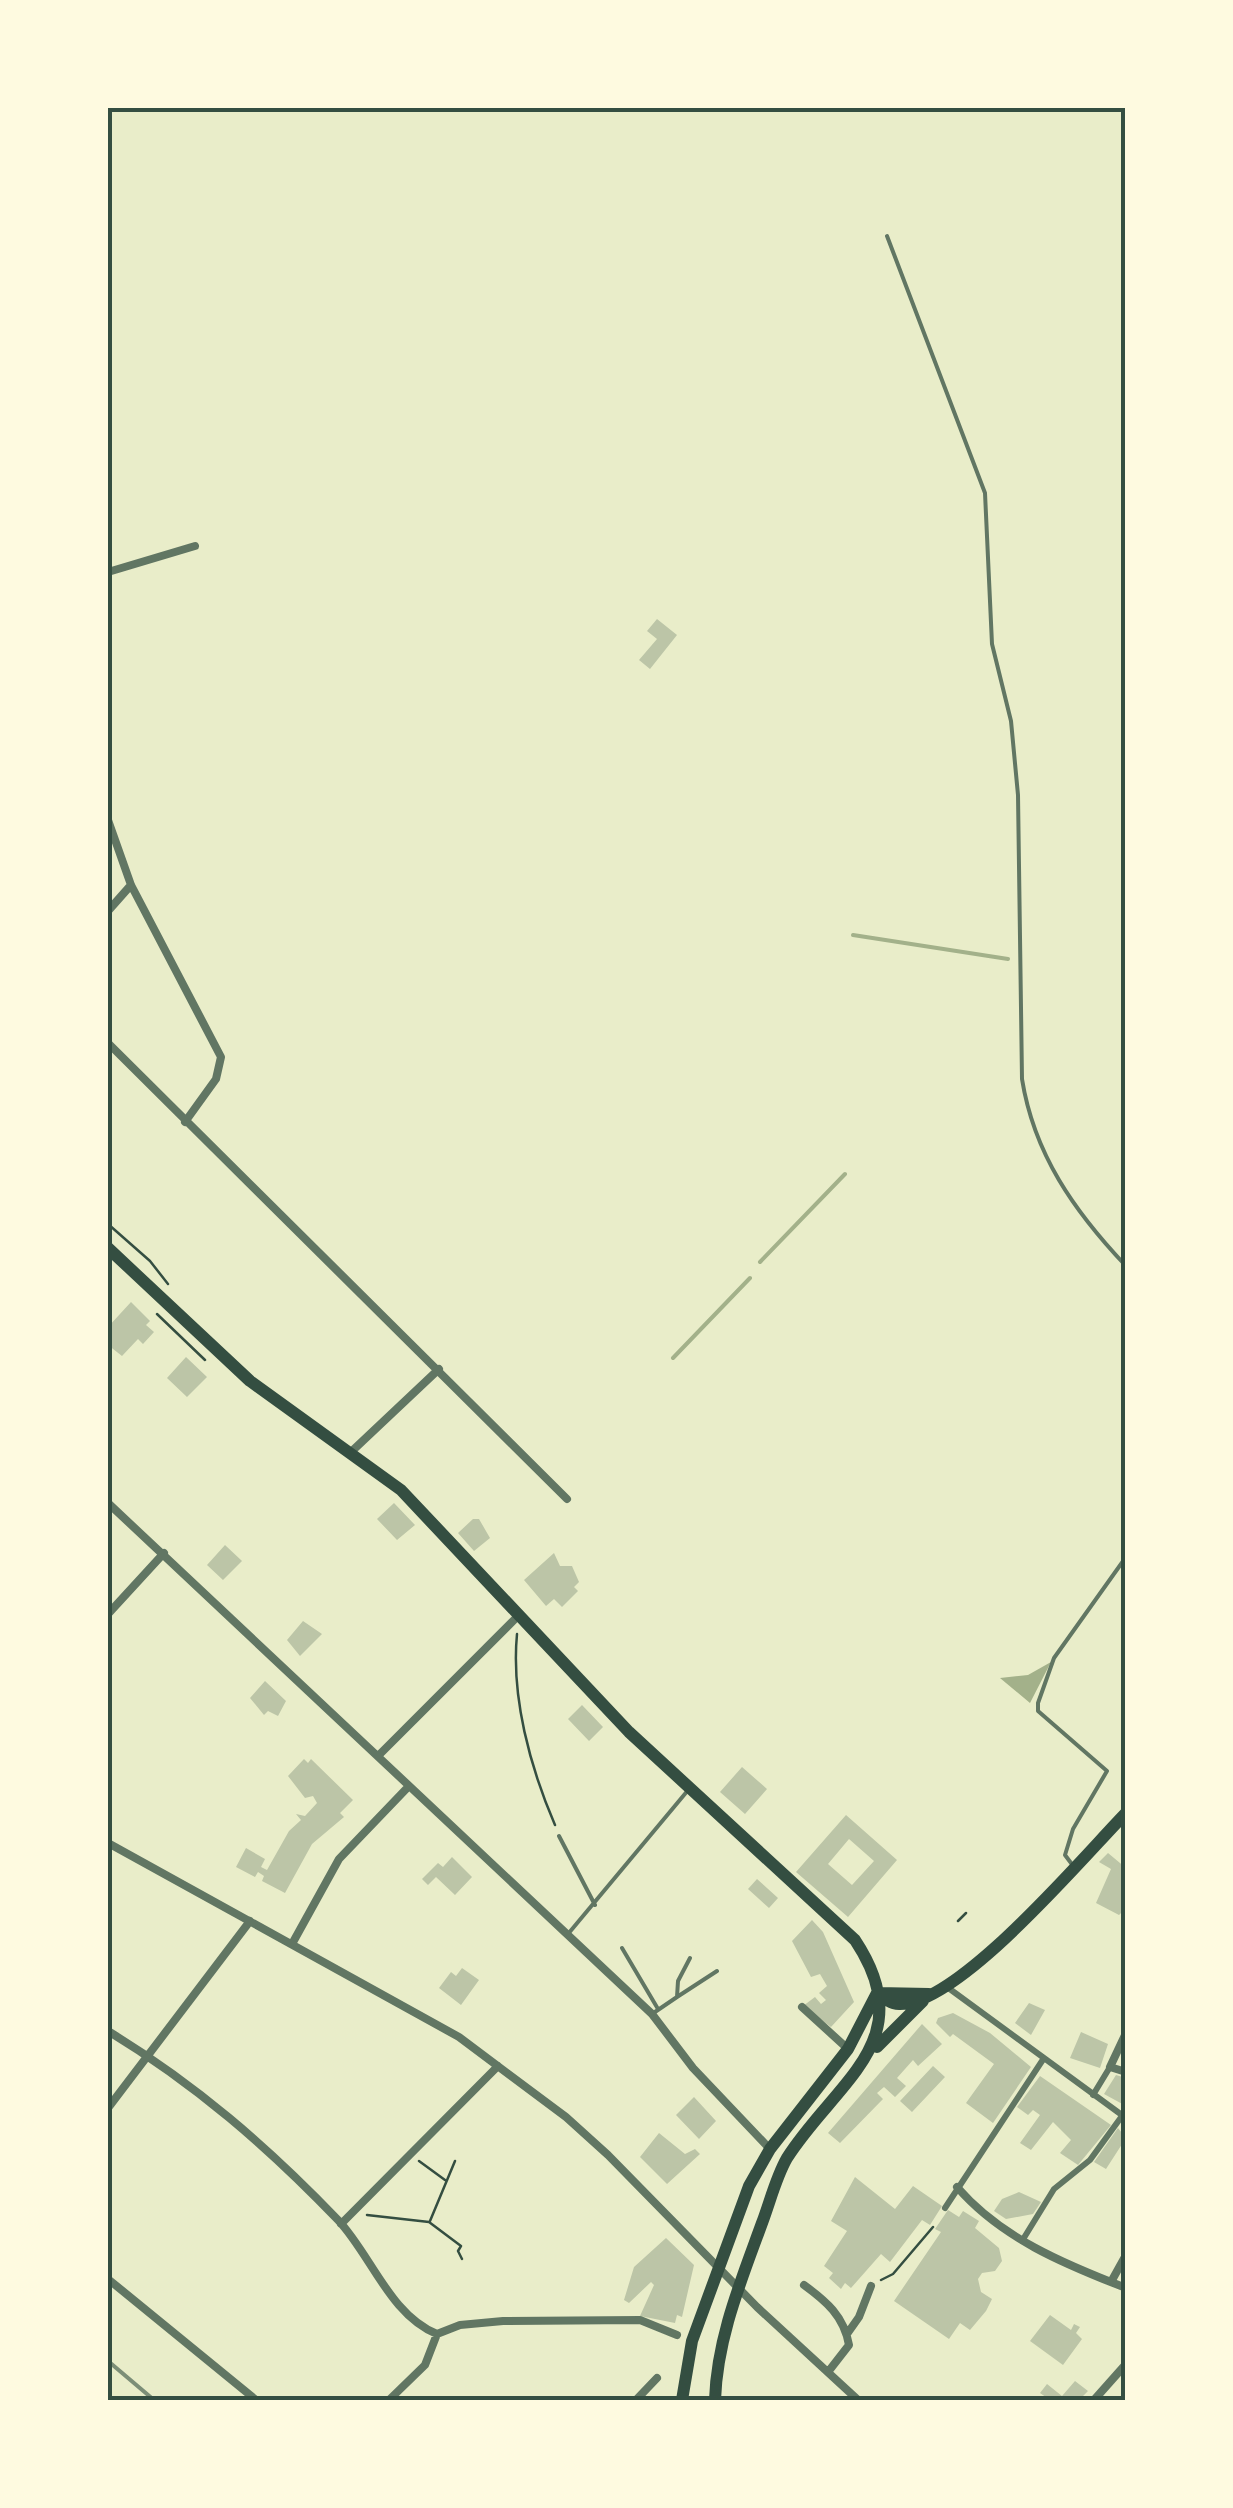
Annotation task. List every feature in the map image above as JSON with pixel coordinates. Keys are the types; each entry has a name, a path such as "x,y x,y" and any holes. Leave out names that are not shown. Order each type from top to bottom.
{"main road":[{"path":"108,1248 250,1382 401,1490 518,1616 689,1789 854,1940 866,1956 877,1993 880,2023 872,2052"},
{"path":"715,2400 718,2353 786,2160 872,2052 931,1994 947,1987 1126,1814"},
{"path":"877,1993 931,1994"},
{"path":"682,2400 692,2342 749,2186 770,2149 848,2049 877,1993"}],"street":[{"path":"108,572 195,546"},
{"path":"108,820 131,886 222,1057 209,1092 185,1122"},
{"path":"108,911 131,886"},
{"path":"108,1043 568,1499"},
{"path":"351,1452 439,1370"},
{"path":"108,1502 655,2012 693,2068 770,2149"},
{"path":"108,1614 164,1553"},
{"path":"378,1756 518,1616"},
{"path":"292,1944 339,1859 409,1786"},
{"path":"108,1843 458,2037 498,2066 608,2154 720,2265 739,2289 858,2400"},
{"path":"108,2108 250,1921"},
{"path":"947,1987 1124,2117 1090,2160 1054,2190 1022,2241"},
{"path":"802,2007 848,2049"},
{"path":"108,2030 246,2128 341,2224 414,2323 437,2334 460,2325 503,2321 640,2320 677,2335"},
{"path":"1093,2094 1126,2032"},
{"path":"944,2208 1044,2058"},
{"path":"341,2224 498,2066"},
{"path":"1110,2067 1126,2072"},
{"path":"957,2187 973,2205 1022,2241 1126,2288"},
{"path":"1111,2282 1126,2255"},
{"path":"108,2280 256,2400"},
{"path":"804,2285 827,2302 847,2334 849,2345 828,2372"},
{"path":"847,2334 860,2317 871,2286"},
{"path":"389,2400 425,2365 437,2334"},
{"path":"1094,2400 1126,2364"},
{"path":"636,2400 657,2378"}],"lane":[{"path":"887,236 984,493 992,644 1011,721 1018,796 1022,1079 1029,1122 1046,1163 1093,1231 1126,1266"},
{"path":"1074,1867 1065,1854 1072,1830 1107,1771 1068,1741 1038,1711 1038,1703 1054,1658 1126,1557"},
{"path":"568,1934 689,1789"},
{"path":"559,1836 594,1905"},
{"path":"622,1948 655,2012 717,1971"},
{"path":"677,1997 678,1981 690,1958"}],"path":[{"path":"108,1224 150,1262 170,1288"},
{"path":"518,1616 516,1645 526,1738 538,1785 559,1836"},
{"path":"958,1922 966,1913"},
{"path":"412,2156 446,2181"},
{"path":"429,2222 455,2162"},
{"path":"350,2215 429,2222 461,2246 458,2251 462,2260"},
{"path":"871,2286 893,2274 933,2227"}],"shaded area":[{"path":"1051,1662 1030,1703 1000,1678 1028,1675"}],"building":[{"path":"657,619 677,635 650,669 639,660 657,639 647,631"},
{"path":"131,1302 150,1321 146,1325 154,1332 143,1344 138,1339 122,1356 108,1345 108,1327"},
{"path":"186,1357 207,1377 187,1397 167,1378"},
{"path":"394,1503 415,1525 397,1540 377,1519"},
{"path":"473,1519 479,1519 490,1538 474,1551 458,1533"},
{"path":"225,1545 242,1561 223,1580 207,1565"},
{"path":"554,1553 560,1566 572,1566 579,1582 574,1587 578,1591 562,1607 554,1599 546,1606 524,1580"},
{"path":"303,1621 322,1634 300,1656 287,1640"},
{"path":"265,1681 286,1701 278,1716 268,1711 264,1715 250,1698"},
{"path":"582,1705 603,1727 589,1741 568,1719"},
{"path":"304,1759 308,1763 311,1759 353,1800 340,1813 344,1817 312,1844 285,1893 262,1881 264,1876 258,1872 255,1877 236,1867 246,1848 265,1859 261,1867 267,1870 289,1831 301,1820 296,1814 305,1816 317,1803 313,1796 305,1798 288,1776"},
{"path":"742,1767 767,1789 745,1814 720,1792"},
{"path":"846,1815 897,1860 848,1917 796,1872","holes":["849,1839 874,1861 852,1885 828,1864"]},
{"path":"1108,1853 1126,1868 1126,1908 1119,1915 1096,1903 1111,1869 1099,1862"},
{"path":"452,1857 472,1877 455,1895 436,1877 428,1885 422,1879 438,1863 443,1867"},
{"path":"757,1879 778,1898 769,1908 748,1889"},
{"path":"812,1920 823,1932 854,2002 831,2027 803,2006 815,1997 821,2004 826,2000 819,1993 827,1986 820,1974 811,1977 792,1941"},
{"path":"462,1968 479,1980 461,2005 439,1988 451,1972 456,1976"},
{"path":"1029,2003 1045,2010 1031,2035 1015,2023"},
{"path":"953,2013 990,2033 1031,2067 993,2123 966,2103 994,2064 953,2034 950,2037 936,2023 938,2018"},
{"path":"922,2024 942,2044 918,2066 913,2060 897,2078 906,2086 895,2097 884,2087 877,2093 883,2099 840,2143 828,2133"},
{"path":"1081,2032 1108,2044 1100,2068 1070,2058"},
{"path":"933,2066 945,2077 912,2112 900,2101"},
{"path":"1116,2075 1126,2078 1126,2106 1104,2094"},
{"path":"1040,2076 1111,2125 1078,2165 1060,2153 1071,2140 1053,2122 1031,2150 1020,2143 1040,2115 1033,2110 1028,2115 1017,2107"},
{"path":"694,2097 716,2121 699,2139 676,2115"},
{"path":"1118,2128 1126,2138 1106,2169 1094,2162"},
{"path":"659,2133 685,2154 695,2149 700,2154 667,2184 640,2157"},
{"path":"855,2177 895,2209 913,2186 942,2206 930,2225 922,2220 890,2262 881,2254 851,2288 845,2283 841,2289 829,2278 833,2273 824,2266 847,2231 831,2221"},
{"path":"1019,2192 1041,2202 1033,2214 1006,2219 994,2211 1002,2199"},
{"path":"948,2210 959,2217 963,2211 979,2221 975,2228 999,2248 1002,2261 995,2271 982,2273 978,2279 981,2292 992,2299 986,2311 970,2330 960,2323 949,2339 894,2301 941,2232 935,2229"},
{"path":"666,2238 694,2265 682,2317 677,2315 675,2323 640,2316 654,2285 651,2282 629,2303 624,2300 634,2267"},
{"path":"1050,2315 1071,2330 1074,2324 1080,2327 1076,2333 1082,2339 1063,2365 1030,2341"},
{"path":"1075,2381 1088,2391 1079,2400 1050,2400 1040,2393 1047,2384 1062,2396"}],"waterway":[{"path":"853,935 1008,959"},
{"path":"760,1262 845,1174"},
{"path":"673,1358 750,1278"}],"railway":[{"path":"108,2361 154,2400"}]}
